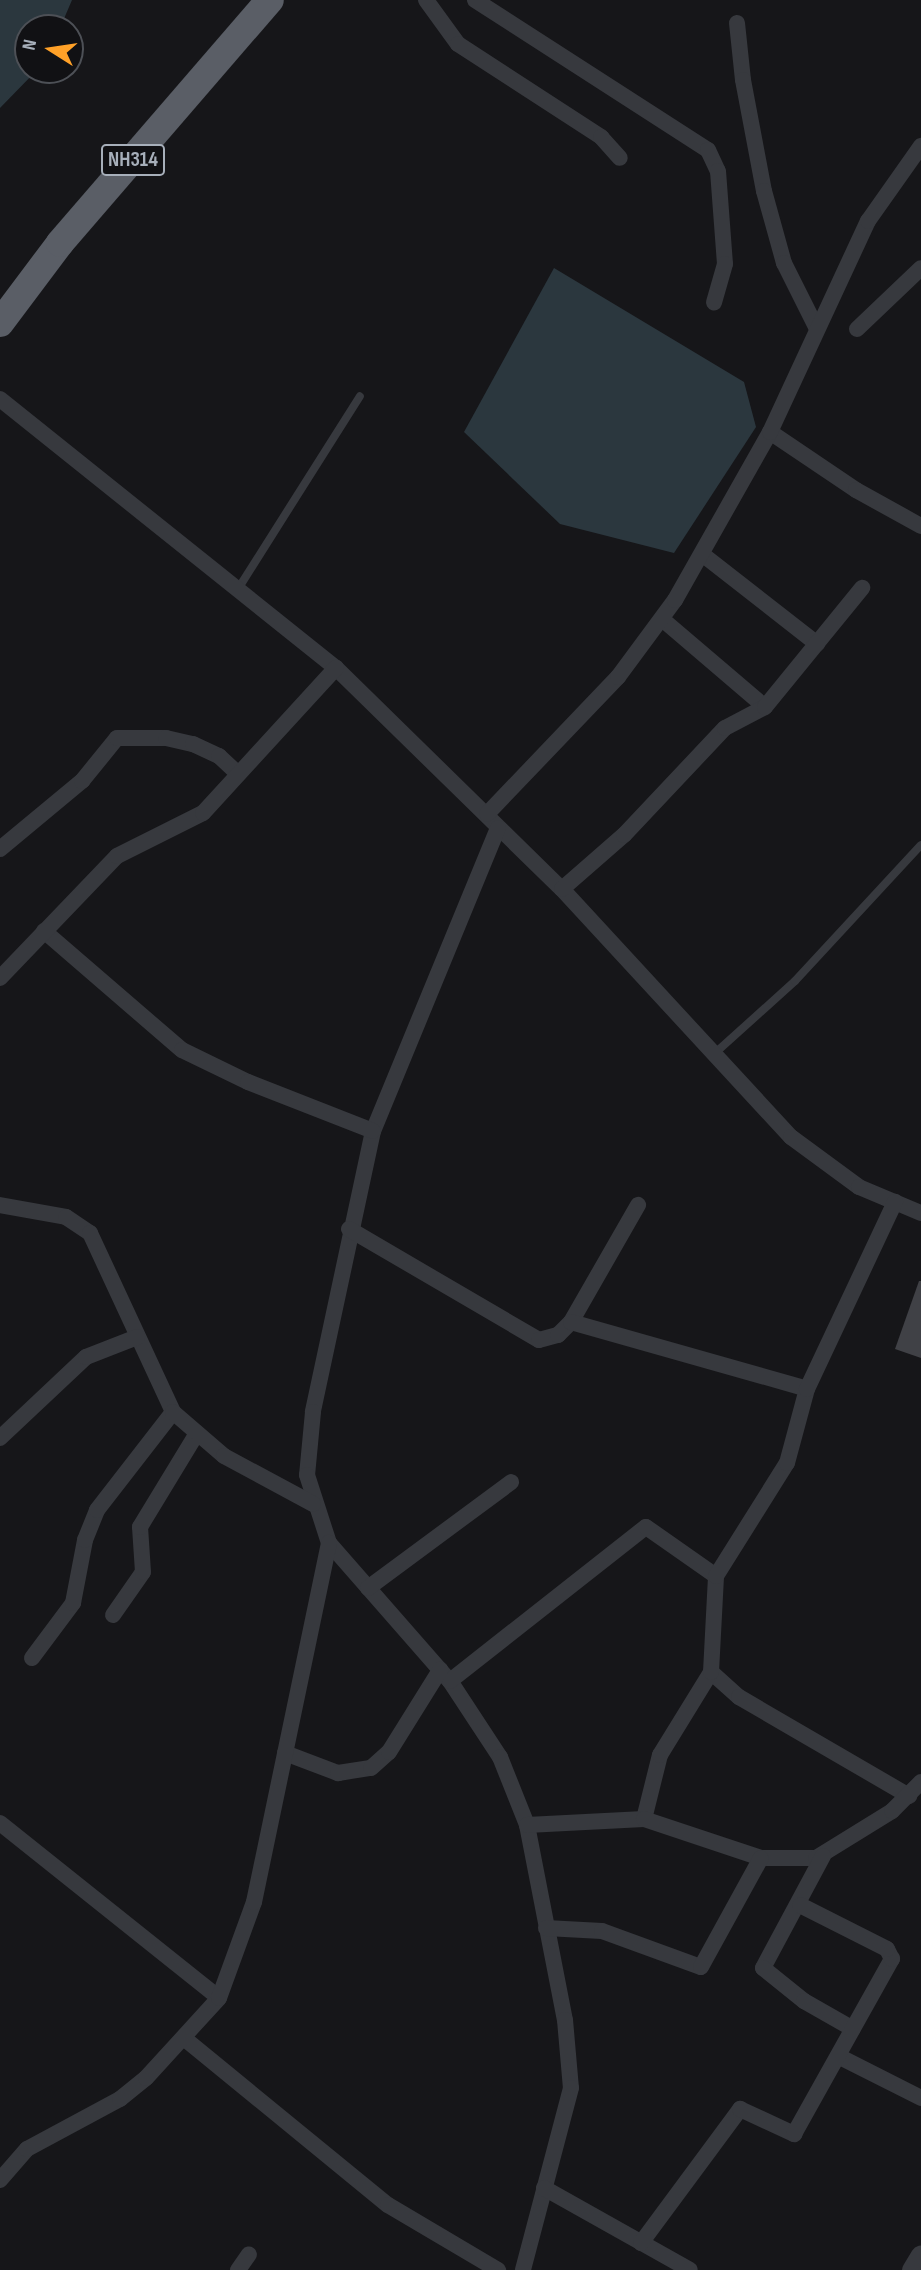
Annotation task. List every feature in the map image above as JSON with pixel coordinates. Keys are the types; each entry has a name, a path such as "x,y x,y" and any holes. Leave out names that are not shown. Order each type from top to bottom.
{"highway":[{"name":"NH314","path":"0,323 60,243 270,0"}],"street":[{"path":"426,0 458,44 601,137 620,158"},
{"path":"475,0 708,150 718,171 725,264 714,302"},
{"path":"737,23 743,80 764,191 784,263 816,327"},
{"path":"487,814 618,677 662,620 770,432 816,327 868,221 921,146"},
{"path":"858,329 921,268"},
{"path":"0,399 336,668 562,889 792,1137 859,1187 895,1202 919,1207"},
{"path":"770,432 917,524 921,507"},
{"path":"702,554 817,644"},
{"path":"562,889 624,835 724,729 765,707 862,588"},
{"path":"662,620 765,707"},
{"path":"0,978 117,856 203,813 236,773 336,668"},
{"path":"0,849 82,781 110,741 117,738 166,738 192,744 219,756 236,773"},
{"path":"498,828 373,1131 349,1229 307,1446 313,1504 328,1543 445,1676 500,1757 527,1825 565,2020 571,2088 523,2270"},
{"path":"44,930 182,1050 248,1082 373,1131"},
{"path":"644,1819 660,1755 710,1672 716,1576 788,1463 807,1389 895,1202"},
{"path":"0,1205 66,1217 90,1233 173,1412 196,1436 251,1473 313,1504"},
{"path":"349,1229 526,1336 548,1340 571,1322 638,1205"},
{"path":"571,1322 807,1389"},
{"path":"0,1438 77,1364 106,1347 137,1337"},
{"path":"32,1658 73,1603 85,1540 97,1510 173,1412"},
{"path":"113,1615 143,1572 139,1527 196,1436"},
{"path":"368,1588 511,1482"},
{"path":"285,1753 338,1773 370,1768 389,1752 445,1676 646,1527 716,1576"},
{"path":"0,2180 27,2149 120,2099 185,2039 219,1998 254,1902 328,1543"},
{"path":"710,1672 739,1697 909,1796"},
{"path":"853,2029 804,2001 763,1968 800,1905 823,1856 909,1796 921,1782"},
{"path":"527,1825 644,1819 761,1858 823,1856"},
{"path":"0,1823 219,1998"},
{"path":"546,1928 602,1931 701,1967 761,1858"},
{"path":"641,2243 740,2109 794,2134 892,1959 887,1949 800,1905"},
{"path":"185,2039 388,2205 498,2270"},
{"path":"838,2056 921,2098"},
{"path":"544,2188 690,2270"},
{"path":"238,2270 249,2254"},
{"path":"912,2270 921,2255"}],"lane":[{"path":"237,589 360,396"},
{"path":"714,1054 795,981 921,845"}],"shaded area":[{"path":"0,0 72,0 66,14 14,14 14,84 23,84 0,108"},
{"path":"554,268 744,382 756,427 674,553 560,524 464,432"}],"building":[{"path":"921,1281 921,1358 895,1349"}]}
